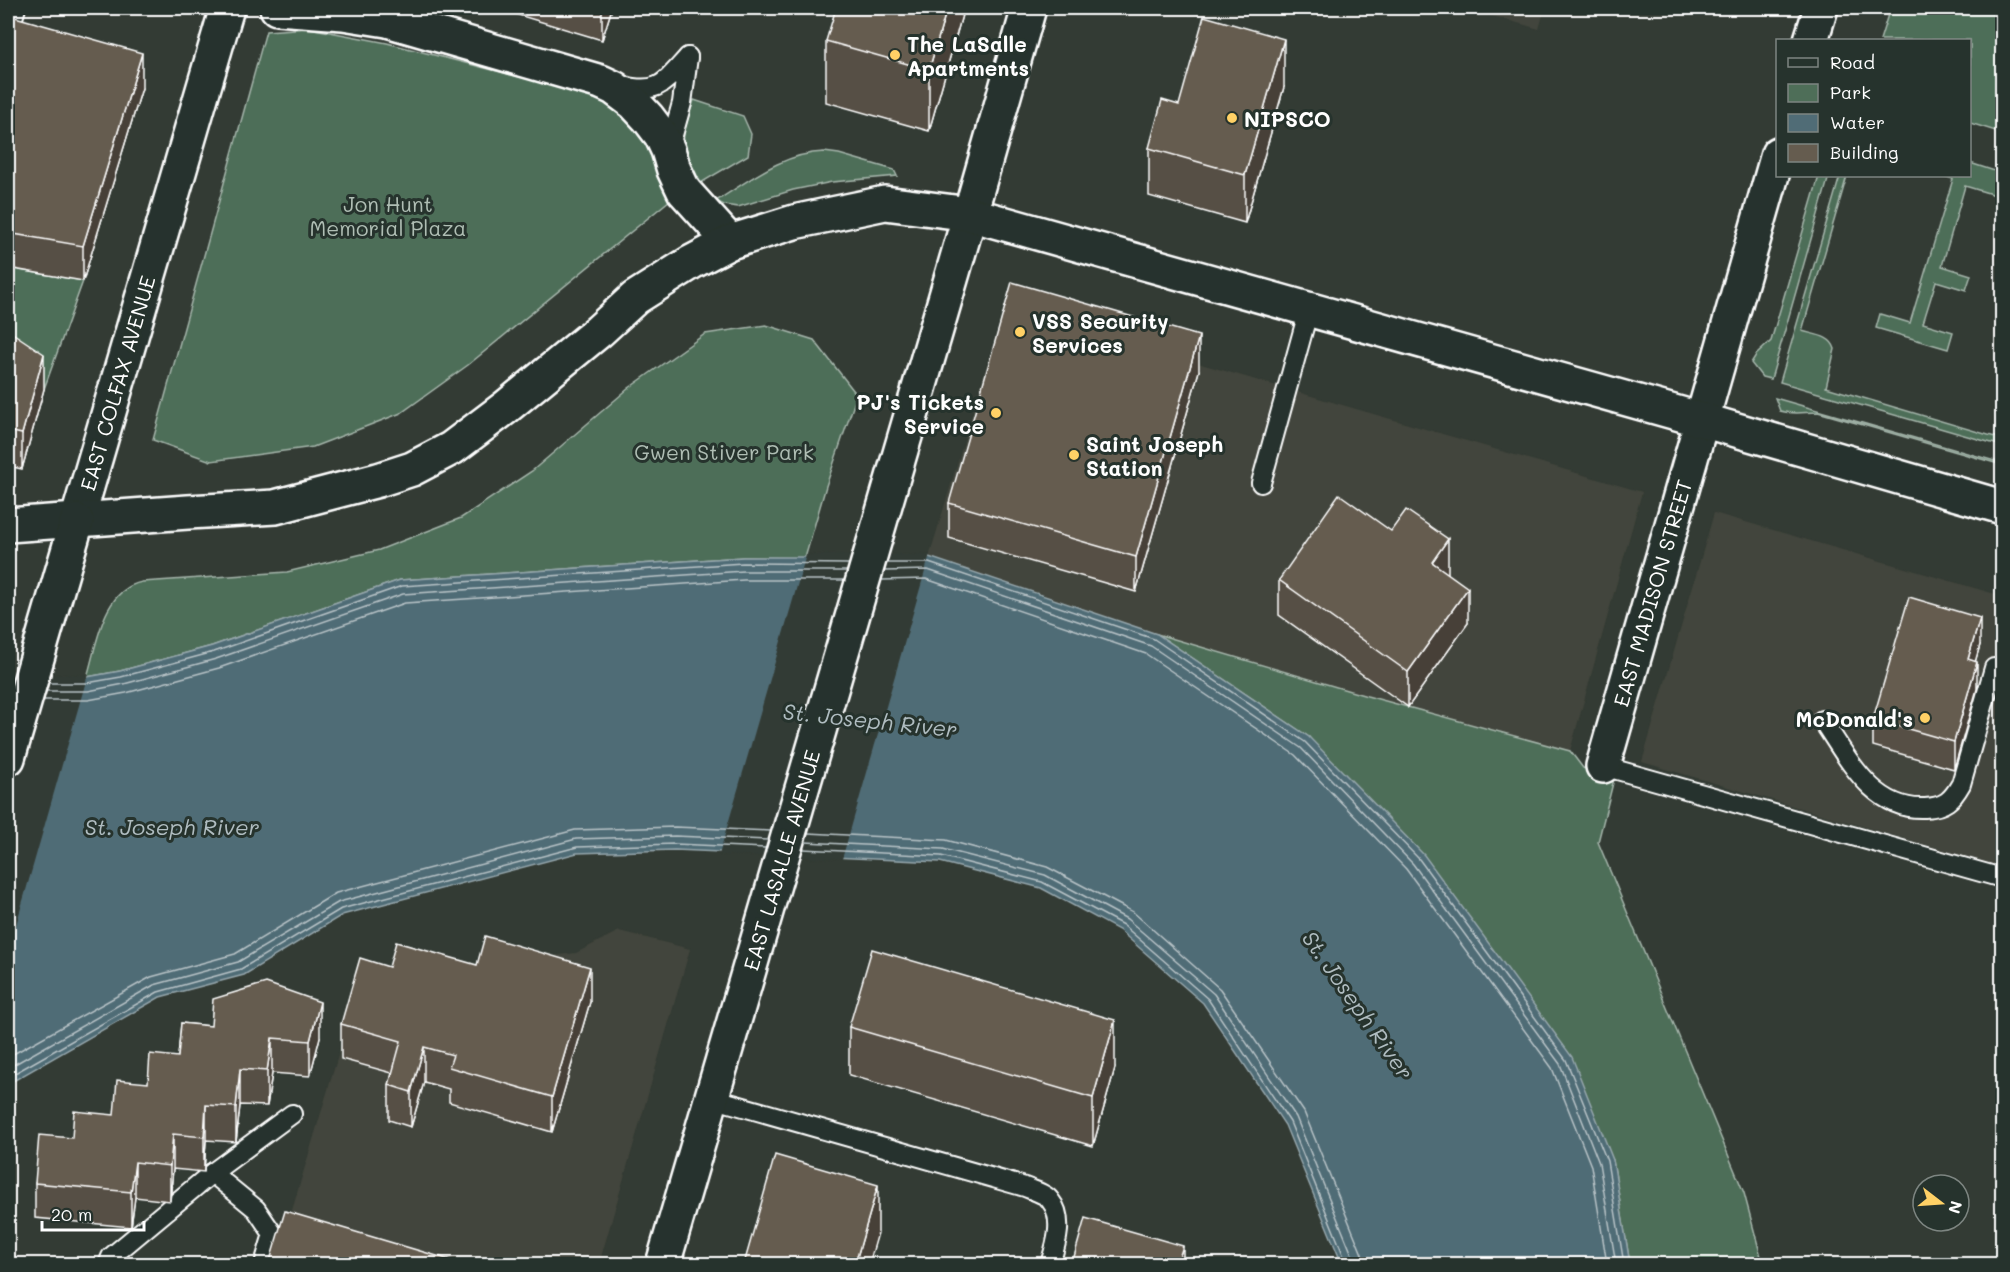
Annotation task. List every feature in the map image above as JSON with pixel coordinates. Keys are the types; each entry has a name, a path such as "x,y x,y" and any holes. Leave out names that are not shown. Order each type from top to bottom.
{"street":[{"name":"EAST COLFAX AVENUE","path":"8,758 227,8"},
{"path":"277,8 343,13 387,20 601,82 614,88 634,103 661,135 684,191 730,242"},
{"name":"EAST LASALLE AVENUE","path":"663,1264 1029,8"},
{"path":"1811,39 1821,8"},
{"name":"EAST MADISON STREET","path":"1603,766 1776,161"},
{"path":"8,525 274,507 321,496 412,469 452,448 599,331 635,298 692,262 730,242 794,222 885,203 970,214 2002,507"}],"lane":[{"path":"8,34 15,9"},
{"path":"601,82 642,90 660,86 688,57 682,103 668,150"},
{"path":"1261,483 1309,309"},
{"path":"1822,720 1868,784 1885,799 1914,808 1939,807 1954,797 1961,784 1994,668 2002,668"},
{"path":"1603,766 2002,878"},
{"path":"712,1098 1026,1187 1050,1200 1058,1217 1057,1241 1050,1264"},
{"path":"108,1264 111,1257 212,1173 292,1114"},
{"path":"212,1173 256,1209 273,1234 264,1264"}],"shaded area":[{"path":"1464,8 1545,8 1539,29"},
{"path":"1004,309 1642,492 1570,751 1367,696 1157,634 929,557"},
{"path":"1714,513 2002,596 2002,867 1642,762"},
{"path":"619,931 690,949 599,1264 276,1264 357,992 431,970 576,953"}],"green space":[{"path":"1890,8 2002,8 2002,133 1971,123 1971,39 1880,39"},
{"name":"Jon Hunt Memorial Plaza","path":"309,28 387,43 594,96 613,105 638,125 647,137 654,150 670,200 468,365 401,413 313,447 211,461 153,440 266,31"},
{"path":"694,100 743,116 751,134 748,155 699,184 683,152 684,131"},
{"path":"824,152 894,170 897,176 832,182 793,190 738,207 716,201 781,162"},
{"path":"1971,163 2001,173 1995,195 1965,186 1942,266 1971,275 1966,290 1936,281 1923,323 1953,332 1948,349 1876,328 1880,314 1910,323 1953,179 1947,177 1971,177"},
{"path":"1819,177 1829,177 1771,379 1762,377 1751,363 1771,341"},
{"path":"1840,177 1847,177 1802,331 1826,338 1833,344 1835,349 1826,387 2002,439 2002,446 1780,382"},
{"path":"8,268 83,281 44,389 8,365"},
{"name":"Gwen Stiver Park","path":"766,325 814,340 857,395 826,486 805,558 743,557 400,580 212,646 120,671 87,677 103,620 118,596 129,587 142,582 287,572 379,550 461,518 532,471 629,388 705,334"},
{"path":"1775,398 2002,463 2002,465 1818,412 1780,411"},
{"path":"1157,634 1367,696 1570,751 1583,768 1614,779 1598,842 1744,1193 1763,1264 1630,1264 1613,1160 1309,737"}],"water":[{"name":"St. Joseph River","path":"743,557 929,557 1157,634 1309,737 1424,855 1572,1057 1613,1160 1630,1264 1342,1264 1285,1125 1203,1003 1119,930 1041,888 940,862 675,850 577,853 342,915 244,975 160,997 8,1084 8,678 87,677 120,671 212,646 400,580"}],"pier":[{"path":"930,554 842,859 719,855 806,555"},
{"path":"88,674 8,953 8,675"}],"building":[{"path":"836,8 947,8 929,70 826,41"},
{"path":"8,15 142,53 83,246 8,233"},
{"path":"1204,16 1284,39 1245,175 1149,148 1162,100 1179,105"},
{"name":"Saint Joseph Station","path":"1012,282 1199,336 1136,557 949,503"},
{"path":"8,330 44,354 22,434 8,431"},
{"path":"1339,494 1391,531 1406,510 1448,539 1432,562 1468,588 1408,672 1279,580"},
{"name":"McDonald's","path":"1909,597 1980,618 1968,659 1977,662 1954,742 1873,719"},
{"path":"485,936 590,967 552,1097 449,1067 453,1055 424,1047 411,1092 389,1085 401,1041 341,1024 360,958 389,967 396,942 477,965"},
{"path":"872,949 1115,1020 1093,1098 849,1027"},
{"path":"266,983 320,1002 310,1041 272,1038 267,1071 240,1069 236,1107 206,1105 204,1137 173,1134 170,1166 135,1162 131,1192 35,1183 39,1135 72,1138 74,1111 114,1115 117,1080 148,1083 150,1054 178,1057 181,1023 211,1026 213,999"},
{"path":"775,1155 878,1185 855,1264 744,1264"},
{"path":"285,1211 464,1264 269,1264"},
{"path":"1085,1218 1183,1246 1177,1264 1072,1264"}],"place":[{"name":"The LaSalle Apartments","path":"895,55"},
{"name":"NIPSCO","path":"1232,118"},
{"name":"VSS Security Services","path":"1020,332"},
{"name":"PJ's Tickets Service","path":"996,413"},
{"name":"Saint Joseph Station","path":"1074,455"},
{"name":"McDonald's","path":"1925,718"}]}
